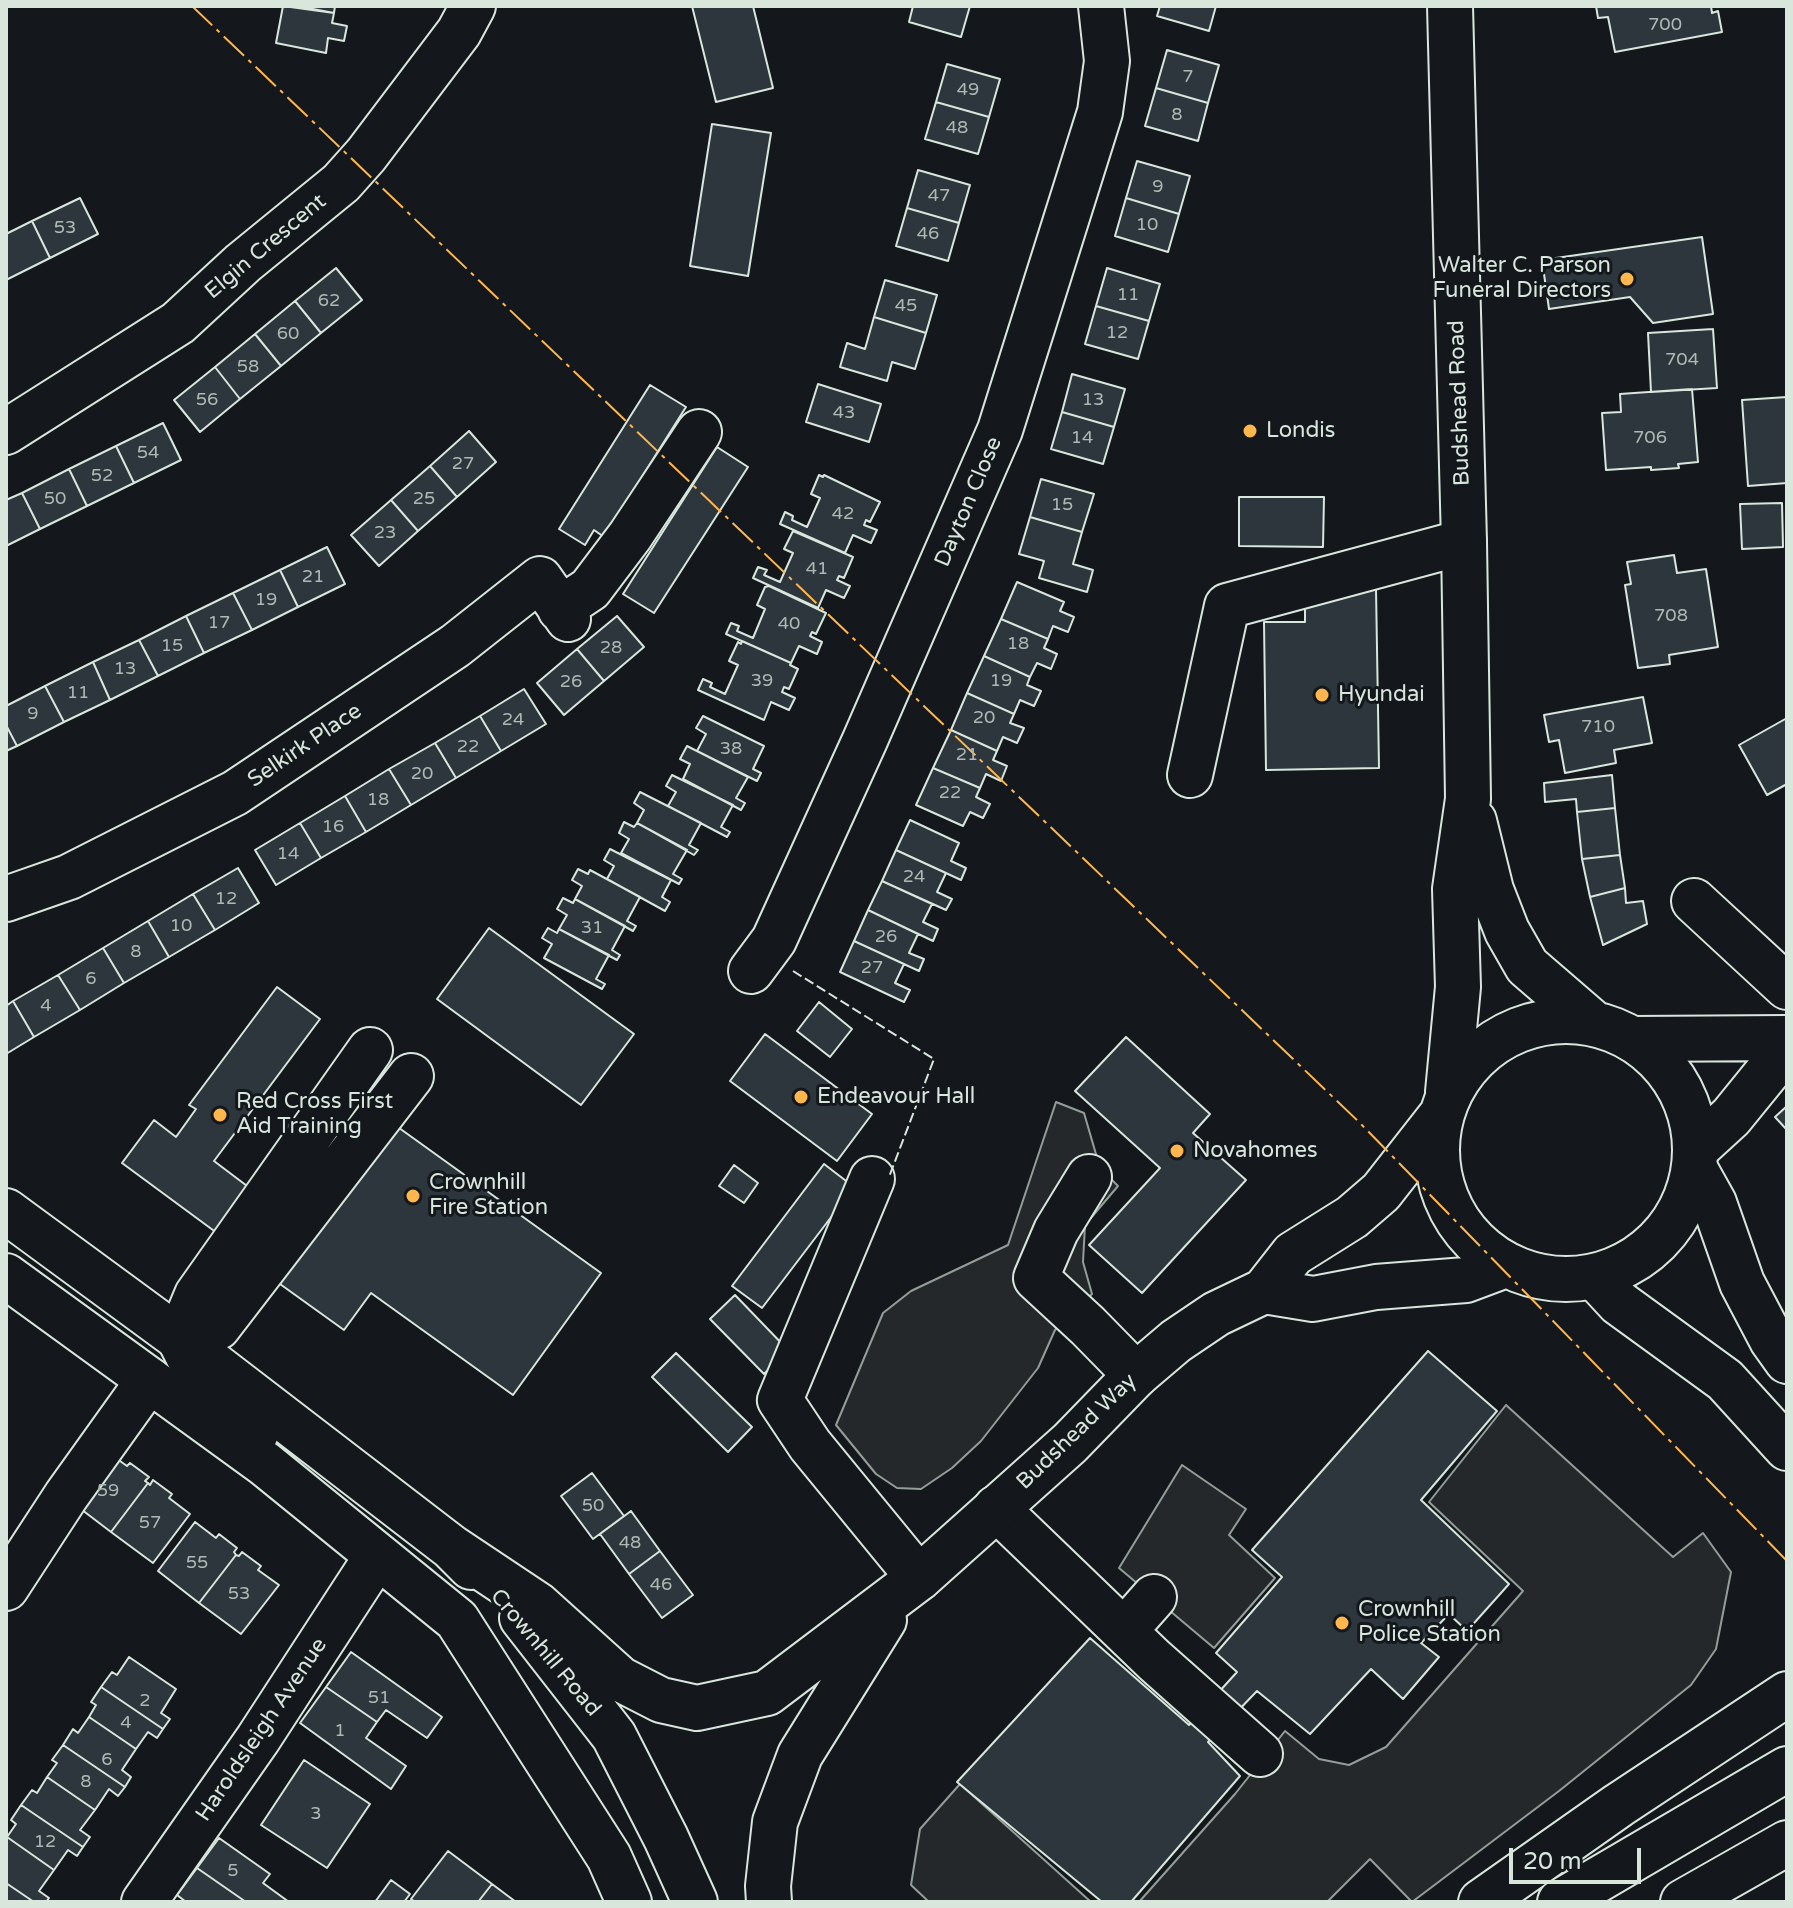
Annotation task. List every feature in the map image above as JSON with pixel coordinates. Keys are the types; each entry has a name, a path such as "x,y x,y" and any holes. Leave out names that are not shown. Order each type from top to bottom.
{"main road":[{"name":"Elgin Crescent","path":"6,432 178,323 243,263 341,183 366,155 459,32 473,6"},
{"name":"Dayton Close","path":"751,971 774,940 1000,430 1100,112 1107,61 1101,6"},
{"name":"Budshead Road","path":"1444,1105 1458,987 1455,889 1468,799 1450,6"},
{"name":"Selkirk Place","path":"6,899 69,877 235,793 455,646 540,579 564,614 590,589 630,536 699,432"},
{"path":"1190,775 1227,606 1464,542"},
{"name":"Budshead Road","path":"1468,799 1491,890 1520,955 1527,966 1593,1023"},
{"path":"1694,901 1787,987"},
{"path":"1787,1048 1695,1159 1683,1206 1661,1238 1631,1263 1595,1277 1549,1279 1506,1265 1471,1239 1447,1203 1435,1162 1444,1105 1474,1057 1509,1033 1550,1021 1593,1023 1633,1039 1666,1067 1688,1106 1695,1159 1742,1283 1772,1340 1787,1361"},
{"path":"1633,1039 1787,1038"},
{"path":"179,1338 197,1295 370,1050"},
{"path":"179,1338 218,1327 411,1076"},
{"name":"Budshead Way","path":"451,1547 538,1605 620,1679 661,1700 697,1708 767,1693 911,1585 1070,1443 1136,1375 1176,1341 1216,1314 1264,1291 1293,1254 1352,1217 1381,1192 1444,1105"},
{"path":"1089,1177 1056,1231 1036,1278 1136,1375"},
{"path":"872,1179 780,1400 911,1585"},
{"name":"Crownhill Road","path":"6,1211 179,1338 451,1547 521,1617 614,1736 695,1902"},
{"path":"1264,1291 1313,1299 1376,1287 1466,1280 1506,1265"},
{"name":"Crownhill Road","path":"6,1276 265,1464 457,1620 609,1857 629,1902"},
{"path":"1595,1277 1619,1303 1725,1380 1787,1448"},
{"name":"Crownhill Road","path":"179,1338 209,1397 263,1439 265,1464"},
{"path":"6,1588 66,1496 149,1380"},
{"path":"996,1508 1124,1631 1260,1754"},
{"name":"Haroldsleigh Avenue","path":"144,1902 249,1751 377,1556"},
{"name":"Budshead Way","path":"769,1902 775,1822 800,1755 858,1658 911,1585"},
{"path":"1124,1631 1154,1597"},
{"path":"1481,1902 1619,1805 1787,1694"},
{"path":"1560,1902 1787,1769"},
{"path":"1683,1902 1787,1843"},
{"path":"609,1857 622,1902"}],"shaded area":[{"path":"1056,1102 1084,1113 1100,1168 1118,1186 1085,1225 1083,1262 1092,1294 1055,1330 1038,1368 981,1441 952,1468 921,1489 897,1488 876,1474 836,1425 883,1313 911,1291 1008,1245"},
{"path":"1506,1405 1673,1557 1703,1533 1731,1572 1716,1649 1691,1685 1559,1791 1412,1902 1370,1859 1327,1902 1139,1902 1235,1794 1285,1731 1319,1759 1349,1765 1386,1747 1523,1591 1429,1502"},
{"path":"1182,1465 1246,1509 1229,1535 1275,1578 1214,1648 1119,1568"},
{"path":"960,1784 1091,1902 929,1902 911,1885 920,1829"}],"building":[{"path":"283,6 334,13 332,23 347,26 344,41 328,38 326,53 276,43"},
{"path":"297,6 335,6 334,13"},
{"path":"692,6 753,6 773,88 716,102"},
{"path":"913,6 970,6 961,37 909,22"},
{"path":"1160,6 1216,6 1209,31 1157,16"},
{"path":"1596,6 1711,6 1712,13 1718,11 1722,32 1615,52 1608,17 1598,18"},
{"path":"1167,50 1219,65 1208,103 1156,88"},
{"path":"947,64 1000,79 989,117 936,102"},
{"path":"1156,88 1208,103 1198,141 1145,126"},
{"path":"936,102 989,117 978,154 925,139"},
{"path":"712,124 771,133 748,276 690,266"},
{"path":"1137,161 1190,176 1179,214 1126,198"},
{"path":"918,170 970,185 959,223 907,208"},
{"path":"80,198 98,234 50,258 32,221"},
{"path":"1126,198 1179,214 1168,252 1115,236"},
{"path":"907,208 959,223 948,261 896,246"},
{"path":"32,221 50,258 6,280 6,234"},
{"name":"Walter C. Parson Funeral Directors","path":"1702,237 1713,314 1653,323 1630,297 1549,309 1542,260"},
{"path":"336,268 362,300 321,333 295,301"},
{"path":"1107,268 1160,284 1149,321 1096,306"},
{"path":"885,280 937,295 926,333 874,317"},
{"path":"295,301 321,333 281,366 255,334"},
{"path":"1096,306 1149,321 1138,359 1085,344"},
{"path":"874,317 926,333 915,369 892,362 887,381 840,367 847,343 865,349"},
{"path":"1713,329 1717,388 1651,392 1648,333"},
{"path":"255,334 281,366 240,399 215,367"},
{"path":"215,367 240,399 200,432 174,400"},
{"path":"1072,374 1125,389 1114,427 1062,412"},
{"path":"818,384 881,404 869,442 806,422"},
{"path":"650,385 686,407 604,537 594,530 585,545 559,529"},
{"path":"1692,389 1698,462 1678,464 1679,468 1606,470 1602,413 1621,412 1620,394"},
{"path":"1787,397 1787,483 1748,486 1742,400"},
{"path":"1062,412 1114,427 1103,464 1051,449"},
{"path":"163,423 181,460 134,483 116,446"},
{"path":"469,431 496,462 457,497 430,466"},
{"path":"116,446 134,483 87,506 69,469"},
{"path":"717,447 748,467 654,613 623,594"},
{"path":"430,466 457,497 418,531 391,500"},
{"path":"69,469 87,506 40,529 22,493"},
{"path":"819,475 880,502 870,522 866,520 864,525 877,530 871,543 853,535 845,553 780,524 785,512 793,516 792,520 807,527 820,498 811,494"},
{"path":"1041,479 1094,494 1082,532 1030,517"},
{"path":"22,493 40,529 6,546 6,500"},
{"path":"1239,497 1324,497 1323,547 1239,546"},
{"path":"391,500 418,531 379,566 351,535"},
{"path":"1782,503 1783,547 1742,549 1740,504"},
{"path":"1030,517 1082,532 1073,564 1093,570 1087,592 1039,578 1044,561 1019,554"},
{"path":"793,531 853,557 844,578 839,576 837,580 850,586 844,598 826,590 818,608 753,578 758,567 767,570 764,575 780,582 793,553 784,549"},
{"path":"327,547 345,584 298,607 280,570"},
{"path":"1674,555 1677,573 1706,569 1718,647 1669,655 1670,664 1638,668 1625,585 1631,584 1627,562"},
{"path":"280,570 298,607 252,630 233,593"},
{"path":"1017,582 1064,602 1060,611 1074,617 1068,632 1053,626 1048,639 1001,619"},
{"path":"769,586 826,613 816,634 812,632 810,636 822,642 817,654 799,646 791,663 726,634 731,623 739,626 737,631 753,638 765,609 757,605 765,587"},
{"name":"Hyundai","path":"1305,589 1376,589 1379,768 1266,770 1264,622 1305,622"},
{"path":"233,593 252,630 204,653 186,616"},
{"path":"186,616 204,653 158,676 139,640"},
{"path":"617,616 644,647 604,681 577,649"},
{"path":"1001,619 1048,639 1044,648 1057,654 1051,669 1037,663 1030,677 984,656"},
{"path":"139,640 158,676 110,700 93,662"},
{"path":"742,641 798,669 789,689 784,687 782,692 795,698 789,710 771,702 764,720 698,690 703,679 712,683 710,687 725,694 738,665 729,661 738,642 741,644"},
{"path":"577,649 604,681 564,715 537,683"},
{"path":"984,656 1030,677 1027,685 1041,691 1034,706 1020,700 1014,714 967,693"},
{"path":"93,662 110,700 64,722 45,686"},
{"path":"45,686 64,722 17,746 6,725 6,706"},
{"path":"524,689 546,724 501,751 480,716"},
{"path":"967,693 1014,714 1010,723 1024,728 1017,743 1003,737 997,751 951,730"},
{"path":"1643,697 1652,743 1614,750 1616,763 1565,773 1559,740 1549,742 1544,715"},
{"path":"480,716 501,751 456,778 435,743"},
{"path":"703,716 764,746 753,769 761,773 757,781 697,751 706,734 696,728"},
{"path":"1787,718 1787,784 1767,795 1739,745"},
{"path":"6,725 17,746 6,751"},
{"path":"951,730 997,751 993,760 1007,766 1001,781 986,774 980,788 933,768"},
{"path":"435,743 456,778 411,805 389,769"},
{"path":"687,746 748,777 736,798 745,803 741,810 683,779 690,764 680,759"},
{"path":"933,768 980,788 976,797 990,804 983,818 970,812 963,826 916,805"},
{"path":"389,769 411,805 366,832 345,796"},
{"path":"672,775 733,805 721,827 730,832 727,837 668,806 676,792 666,786"},
{"path":"1612,775 1615,808 1577,812 1576,799 1545,802 1544,783"},
{"path":"640,792 701,823 689,845 698,850 694,855 637,823 644,810 634,803"},
{"path":"345,796 366,832 321,858 300,823"},
{"path":"1615,808 1620,855 1582,859 1577,812"},
{"path":"910,820 959,843 951,861 966,868 961,880 896,850"},
{"path":"624,822 634,827 637,823 687,850 673,874 682,879 679,884 621,853 629,839 619,833"},
{"path":"300,823 321,858 276,885 255,850"},
{"path":"610,849 671,880 662,897 670,902 665,911 607,879 614,866 604,860"},
{"path":"896,850 946,873 937,892 952,899 946,910 882,881"},
{"path":"1620,855 1625,888 1590,897 1582,859"},
{"path":"238,868 259,903 215,930 193,894"},
{"path":"578,869 588,874 590,870 640,897 627,921 636,926 633,931 575,899 582,886 572,880"},
{"path":"882,881 932,904 923,922 938,929 933,941 868,910"},
{"path":"1625,888 1626,903 1643,901 1647,924 1603,945 1590,897"},
{"path":"193,894 215,930 169,957 148,921"},
{"path":"563,898 573,903 575,899 625,926 612,950 620,955 617,960 559,929 567,915 557,909"},
{"path":"868,910 918,934 909,953 924,959 919,971 854,941"},
{"path":"148,921 169,957 124,983 103,948"},
{"path":"489,928 634,1034 581,1105 437,999"},
{"path":"548,928 557,933 559,929 609,955 596,979 605,984 602,989 544,958 552,944 542,938"},
{"path":"854,941 904,964 895,983 910,990 904,1002 840,972"},
{"path":"103,948 124,983 80,1010 58,975"},
{"path":"58,975 80,1010 34,1037 13,1001"},
{"name":"Red Cross First Aid Training","path":"277,987 320,1019 214,1161 255,1192 221,1236 122,1163 154,1120 176,1137 196,1109 189,1105"},
{"path":"13,1001 34,1037 6,1054 6,1006"},
{"path":"819,1002 852,1029 830,1057 797,1031"},
{"name":"Endeavour Hall","path":"765,1034 872,1114 837,1161 730,1081"},
{"name":"Novahomes","path":"1126,1037 1210,1114 1193,1133 1246,1180 1142,1293 1089,1245 1160,1168 1075,1091"},
{"path":"1787,1106 1787,1130 1775,1117"},
{"name":"Crownhill Fire Station","path":"388,1120 601,1273 513,1395 371,1293 344,1330 273,1279"},
{"path":"824,1164 854,1187 762,1308 732,1286"},
{"path":"734,1165 758,1183 744,1203 719,1186"},
{"path":"735,1295 788,1350 764,1374 710,1319"},
{"name":"Crownhill Police Station","path":"1428,1351 1497,1411 1421,1500 1509,1584 1467,1631 1449,1614 1421,1643 1439,1657 1403,1699 1371,1669 1310,1734 1257,1691 1208,1742 1240,1776 1131,1902 1102,1902 957,1782 1090,1638 1189,1725 1237,1672 1216,1653 1282,1577 1252,1550"},
{"path":"676,1353 752,1427 728,1452 652,1377"},
{"path":"106,1451 149,1477 145,1481 148,1483 111,1532 69,1500"},
{"path":"592,1473 624,1516 593,1539 561,1496"},
{"path":"153,1480 172,1494 169,1498 190,1514 153,1563 111,1532"},
{"path":"631,1511 660,1551 629,1574 600,1534"},
{"path":"195,1522 216,1538 219,1534 237,1548 234,1552 236,1555 199,1603 158,1571"},
{"path":"660,1551 693,1595 662,1618 629,1574"},
{"path":"242,1552 261,1566 258,1570 279,1585 241,1634 199,1603 236,1555"},
{"path":"351,1652 442,1717 427,1738 386,1710 377,1722 326,1687"},
{"path":"129,1657 176,1689 161,1713 170,1719 163,1729 101,1687 112,1672 117,1675"},
{"path":"101,1687 163,1729 157,1738 148,1732 136,1749 89,1717 96,1705 91,1702"},
{"path":"326,1687 377,1722 366,1738 406,1766 391,1789 300,1723"},
{"path":"89,1717 136,1749 122,1770 131,1777 125,1787 63,1745 73,1729 78,1733"},
{"path":"63,1745 125,1787 118,1796 109,1789 95,1810 47,1777 57,1763 52,1760"},
{"path":"304,1760 370,1804 327,1868 261,1825"},
{"path":"47,1777 95,1810 80,1830 90,1837 83,1847 21,1805 32,1790 37,1793"},
{"path":"21,1805 83,1847 77,1856 68,1850 54,1870 7,1837 16,1824 11,1820"},
{"path":"7,1837 54,1870 39,1891 49,1898 46,1902 34,1902 6,1883"},
{"path":"219,1838 270,1874 263,1883 289,1902 246,1902 197,1868"},
{"path":"448,1851 492,1884 478,1902 415,1902 411,1899"},
{"path":"197,1868 246,1902 186,1902 177,1895"},
{"path":"391,1880 410,1894 404,1902 375,1902"},
{"path":"6,1883 34,1902 6,1902"},
{"path":"492,1884 516,1902 478,1902"}],"fence":[{"path":"793,971 934,1059 889,1177"}],"power":[{"path":"192,6 1360,1123 1787,1561"}],"place":[{"name":"Walter C. Parson Funeral Directors","path":"1627,279"},
{"name":"Londis","path":"1250,431"},
{"name":"Hyundai","path":"1322,695"},
{"name":"Endeavour Hall","path":"801,1097"},
{"name":"Red Cross First Aid Training","path":"220,1115"},
{"name":"Novahomes","path":"1177,1151"},
{"name":"Crownhill Fire Station","path":"413,1196"},
{"name":"Crownhill Police Station","path":"1342,1623"}]}
